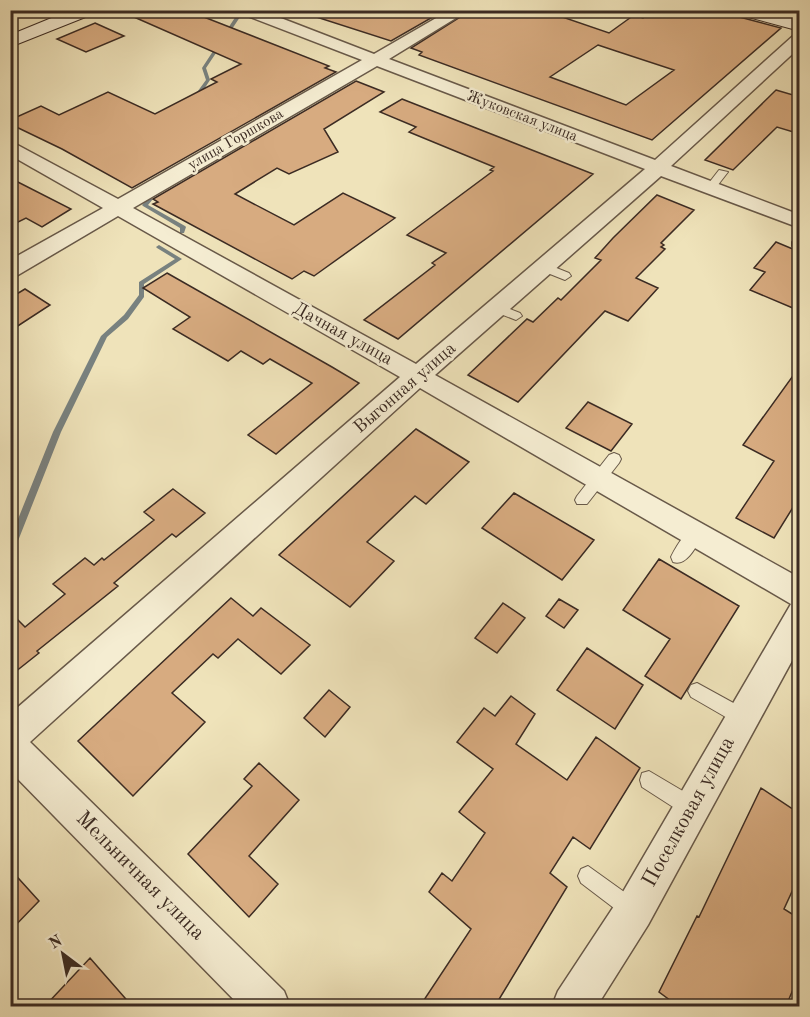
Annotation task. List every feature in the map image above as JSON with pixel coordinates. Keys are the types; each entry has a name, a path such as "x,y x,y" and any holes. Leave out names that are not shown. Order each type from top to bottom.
{"street":[{"path":"10,42 87,10"},
{"name":"Жуковская улица","path":"245,10 800,222"},
{"name":"улица Горшкова","path":"10,270 462,10"},
{"path":"743,10 800,26"},
{"name":"Выгонная улица","path":"10,737 418,376 506,312 555,272 658,168 800,38"},
{"name":"Дачная улица","path":"10,147 800,594"},
{"name":"Поселковая улица","path":"573,1006 634,910 800,615"},
{"name":"Мельничная улица","path":"10,746 269,1006"}],"lane":[{"path":"710,188 723,172"},
{"path":"582,500 614,459"},
{"path":"679,557 695,534"},
{"path":"697,691 742,717"},
{"path":"649,780 691,807"},
{"path":"588,876 634,910"}],"building":[{"path":"118,10 186,10 329,66 325,68 336,72 132,188 62,149 10,124 10,120 41,106 59,115 108,92 155,114 217,82 211,79 241,64"},
{"path":"308,10 445,10 391,41 307,14"},
{"path":"471,10 542,10 609,33 634,15 643,18 654,10 733,10 736,16 781,28 652,140 419,55 422,52 411,48","holes":["598,45 674,70 626,105 550,77"]},
{"path":"95,23 124,36 86,52 57,39"},
{"path":"356,81 384,92 324,129 338,152 289,174 277,168 235,194 294,225 343,193 395,218 314,276 304,271 292,279 153,204 158,202 153,199"},
{"path":"776,90 800,97 800,134 777,127 733,170 705,160"},
{"path":"402,99 593,174 398,339 364,320 435,265 432,263 446,253 407,235 493,171 490,170 494,167 409,132 416,127 380,112"},
{"path":"10,178 71,209 42,227 26,218 10,226"},
{"path":"657,195 694,210 661,243 664,245 661,247 665,249 636,278 658,288 628,321 605,311 518,402 468,375 527,319 533,322 558,298 561,300 601,260 595,258 613,238"},
{"path":"776,242 800,252 800,311 750,290 765,272 754,268"},
{"path":"167,273 359,383 276,454 248,435 312,383 270,359 263,364 241,351 228,361 173,329 190,317 143,288"},
{"path":"25,289 50,305 10,331 10,298"},
{"path":"800,366 800,496 774,538 736,518 774,461 743,445"},
{"path":"588,402 632,424 611,451 566,428"},
{"path":"416,429 469,462 426,504 415,496 367,542 394,561 350,607 279,555"},
{"path":"173,489 205,513 176,537 172,534 114,583 118,586 37,651 39,653 10,676 10,612 25,627 65,594 53,584 85,558 94,565 102,558 104,560 154,520 144,512"},
{"path":"514,493 594,540 562,580 482,528"},
{"path":"659,559 739,606 681,699 645,676 670,639 623,610"},
{"path":"231,598 253,616 261,608 310,645 281,674 238,639 218,658 213,654 172,693 205,722 133,796 78,741"},
{"path":"559,599 578,610 564,628 546,616"},
{"path":"503,603 525,618 497,653 475,638"},
{"path":"587,648 643,685 615,729 557,690"},
{"path":"329,690 350,707 325,737 304,718"},
{"path":"511,696 535,714 516,744 567,780 596,737 640,768 590,849 573,837 550,873 567,887 495,1006 420,1006 471,929 429,892 442,873 452,881 485,833 459,812 493,769 457,742 484,708 495,716"},
{"path":"259,763 299,800 249,856 278,884 249,917 188,854 252,786 244,779"},
{"path":"761,788 800,814 800,874 784,909 800,919 800,973 786,1006 678,1006 659,992 697,916 699,917"},
{"path":"10,869 39,901 10,931"},
{"path":"90,958 132,1006 45,1006"}],"waterway":[{"path":"195,99 208,80 204,68 238,17"},
{"path":"150,199 145,205 183,227 182,232"},
{"path":"10,551 57,432 104,336 126,317 142,295 141,283 179,259 159,247"}]}
